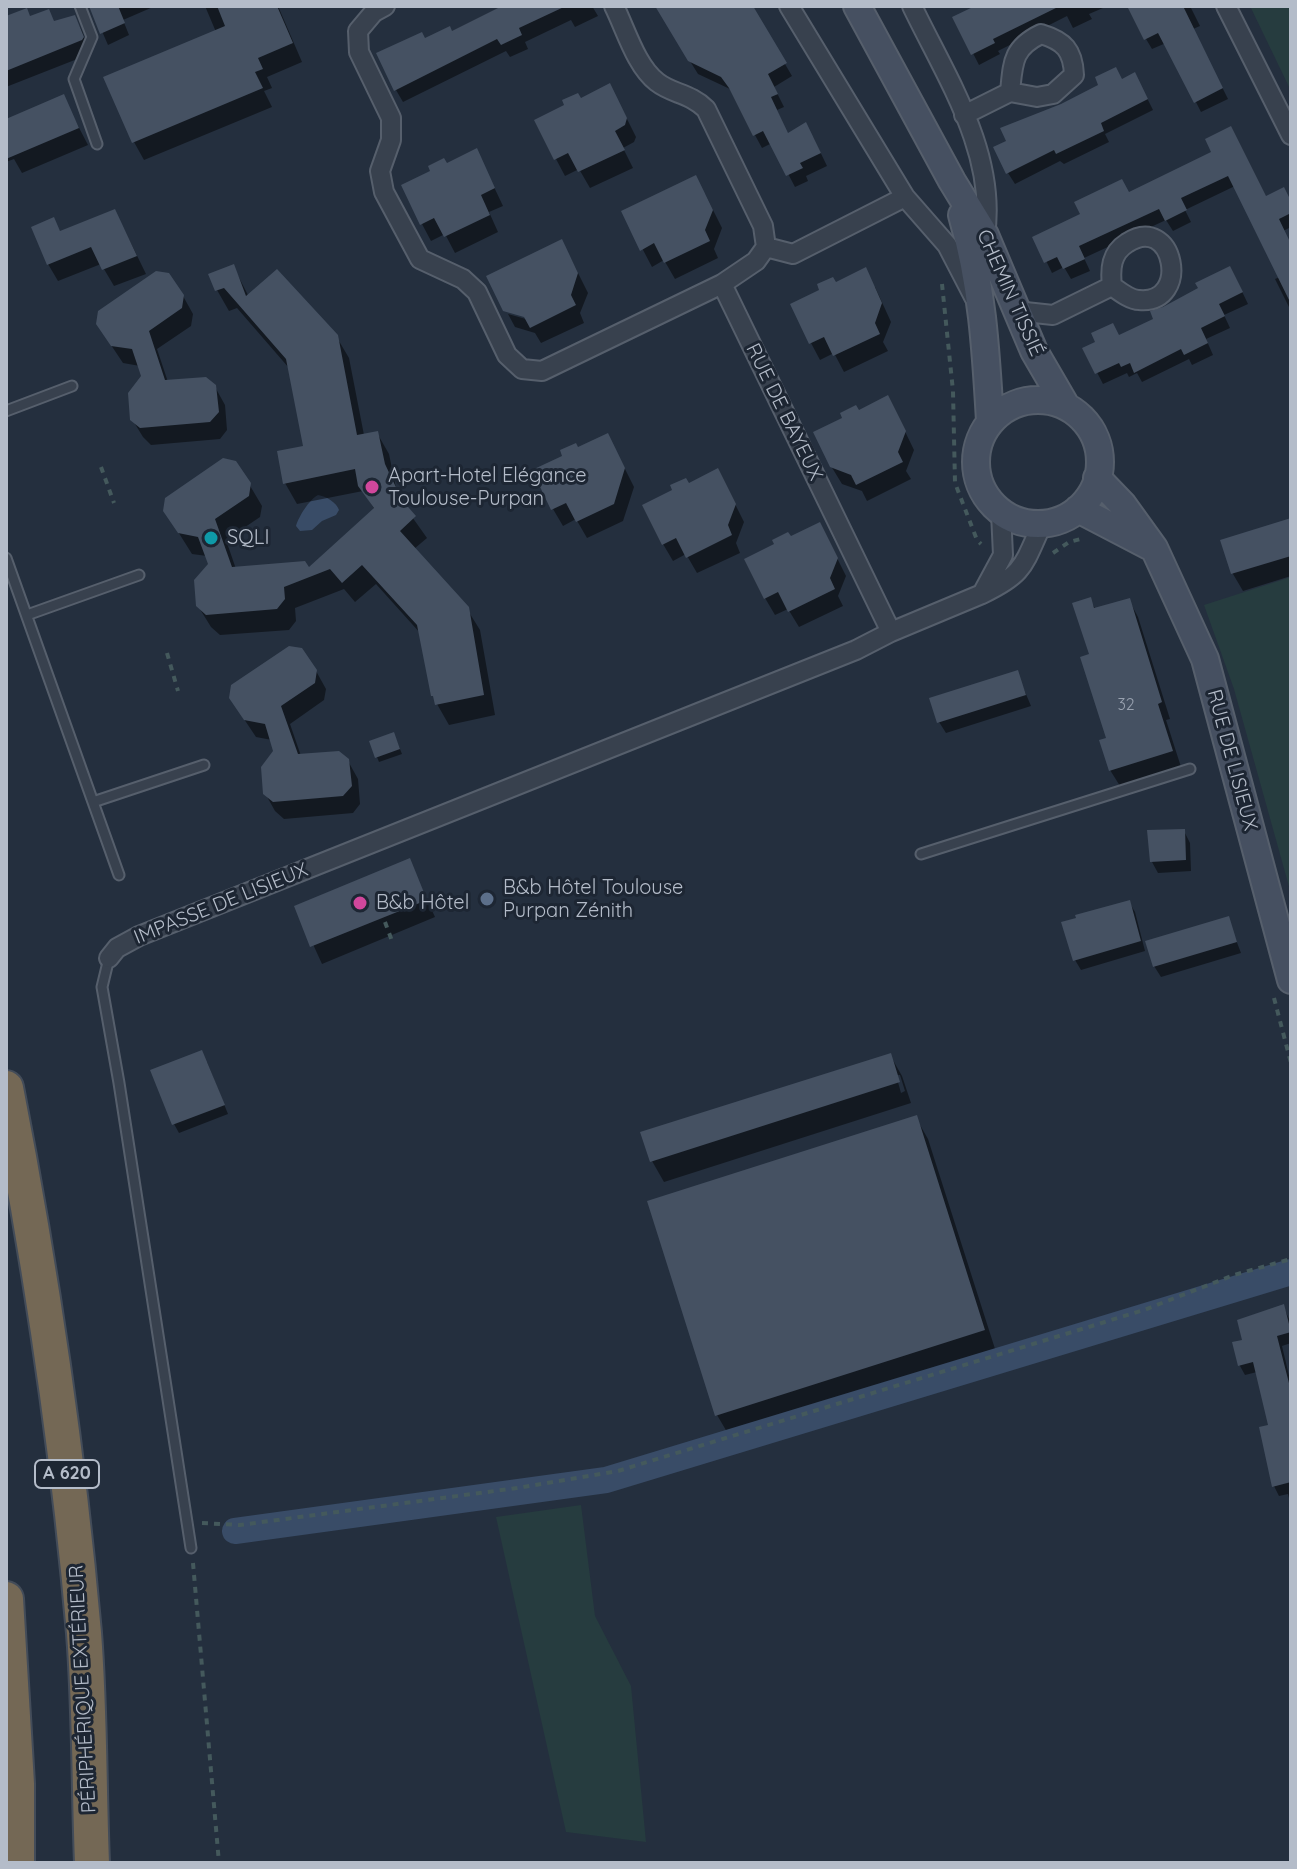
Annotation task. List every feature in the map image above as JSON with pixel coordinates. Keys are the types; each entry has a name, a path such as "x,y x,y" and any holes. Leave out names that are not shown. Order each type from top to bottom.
{"highway":[{"name":"PÉRIPHÉRIQUE EXTÉRIEUR","path":"6,1088 24,1181 68,1486 84,1636 92,1863"},
{"path":"6,1599 17,1784 17,1863"}],"street":[{"path":"385,6 374,12 358,31 359,52 391,118 391,140 380,171 384,192 420,259 463,279 477,292 507,355 522,369 542,371 722,284 756,261 766,247 763,226 706,109 695,98 658,83 643,66 614,6"},
{"path":"789,6 905,197 947,245 984,317"},
{"name":"CHEMIN TISSIÉ","path":"857,6 952,181 985,235 1034,351 1066,406"},
{"path":"912,6 964,115 984,166 988,212 985,235"},
{"path":"1226,6 1291,135"},
{"path":"964,115 1010,92"},
{"name":"CHEMIN TISSIÉ","path":"952,181 976,269 984,317 990,421"},
{"path":"766,247 793,254 905,197"},
{"name":"RUE DE BAYEUX","path":"722,284 891,632"},
{"path":"1016,311 1053,315 1112,286"},
{"path":"1034,351 1053,315"},
{"path":"1035,399 1066,406 1087,424 1096,439 1100,460 1092,492 1078,509 1042,524 1022,522 1001,513 983,493 976,471 978,443 990,421 1002,411 1035,399"},
{"name":"RUE DE LISIEUX","path":"1097,478 1123,505 1154,548 1205,659 1291,980"},
{"path":"1078,509 1154,548"},
{"path":"982,594 1003,555 1001,513"},
{"path":"891,632 1009,581 1027,559 1042,524"},
{"name":"IMPASSE DE LISIEUX","path":"109,958 117,948 139,936 856,650 891,632"}],"lane":[{"path":"80,6 92,37 74,79 97,144"},
{"path":"6,411 72,386"},
{"path":"6,558 119,875"},
{"path":"27,615 139,575"},
{"path":"93,802 204,765"},
{"path":"921,854 1190,769"},
{"name":"IMPASSE DE LISIEUX","path":"109,958 102,987 191,1548"}],"path":[{"path":"101,467 114,503"},
{"path":"167,653 178,691"},
{"path":"385,922 392,941"},
{"path":"188,1523 240,1525 517,1488 618,1471 1144,1310 1234,1275 1291,1259"},
{"path":"191,1548 219,1863"}],"green space":[{"path":"1250,6 1291,6 1291,91"},
{"path":"1291,577 1290,890 1234,689 1204,605"},
{"path":"581,1505 595,1616 631,1686 646,1842 566,1832 496,1517"}],"water":[{"path":"318,495 331,500 339,510 312,530 300,531 296,526 299,518"}],"building":[{"path":"89,6 118,6 125,23 100,34"},
{"path":"217,6 277,6 293,43 258,58 263,69 255,72 263,88 132,143 103,77 225,26"},
{"path":"502,6 566,6 519,28 522,35 501,45 497,39 394,91 376,53 422,32 425,38 450,26 452,31"},
{"path":"655,6 753,6 787,63 768,74 778,94 771,97 788,133 806,122 821,153 800,163 803,168 786,176 763,131 753,136 721,77 688,61"},
{"path":"975,6 1060,6 993,39 995,43 971,55 952,17"},
{"path":"1127,6 1183,6 1223,88 1194,103 1158,33 1144,40"},
{"path":"27,8 30,16 49,9 54,21 75,15 84,37 6,71 6,16"},
{"path":"1116,67 1122,79 1135,72 1148,99 1101,123 1104,131 1056,154 1054,150 1006,174 993,147 1006,141 1000,128 1061,104 1098,85 1095,77"},
{"path":"610,83 627,118 625,125 615,131 625,150 578,172 568,153 554,160 534,120 564,105 562,100 578,93 581,98"},
{"path":"64,94 79,128 6,159 6,119"},
{"path":"1231,126 1266,196 1284,187 1291,201 1291,213 1279,219 1291,244 1291,304 1228,176 1181,198 1187,210 1165,221 1159,209 1079,246 1085,259 1063,269 1057,257 1044,263 1032,237 1080,214 1074,202 1122,179 1129,192 1211,152 1205,139"},
{"path":"477,148 495,188 481,195 490,215 444,237 434,218 420,225 401,185 430,171 428,166 444,158 447,163"},
{"path":"696,175 713,210 705,230 710,241 664,263 654,243 640,251 621,211"},
{"path":"115,209 137,256 102,270 91,247 47,265 31,227 54,217 60,231"},
{"path":"562,239 578,273 571,295 576,305 530,328 524,317 503,311 486,276"},
{"name":"Apart-Hotel Elégance Toulouse-Purpan","path":"234,264 246,296 277,269 338,335 357,435 378,431 385,464 402,500 416,516 400,531 469,607 484,695 435,705 417,625 362,565 342,583 330,569 284,587 285,599 277,609 206,615 196,606 194,580 208,564 198,537 178,533 163,511 165,498 223,458 236,461 251,483 249,496 215,519 232,567 305,561 309,567 374,508 358,486 355,469 283,484 277,451 303,446 286,359 224,288 215,291 208,274"},
{"path":"1230,266 1243,292 1219,304 1225,316 1201,328 1208,343 1184,355 1181,349 1134,373 1130,363 1121,367 1119,363 1095,374 1082,348 1095,342 1091,333 1113,323 1119,335 1153,319 1150,311 1198,288 1195,283"},
{"path":"866,267 882,303 875,323 880,334 833,356 824,337 809,344 790,304 819,290 817,284 833,277 836,282"},
{"path":"156,271 169,273 184,295 182,308 149,331 165,380 206,377 216,385 219,412 210,422 140,428 130,420 128,393 141,376 132,349 111,346 96,324 98,311"},
{"path":"888,395 906,431 898,452 903,462 856,485 851,475 830,467 813,432 842,418 840,413 856,405 859,410"},
{"path":"608,433 625,468 614,504 576,522 566,503 551,510 532,470 562,456 560,450 576,443 578,447"},
{"path":"718,468 736,504 728,525 732,535 686,558 676,538 662,545 642,505 672,490 670,485 686,478 689,483"},
{"path":"1291,518 1291,556 1231,574 1220,540"},
{"path":"820,522 838,558 830,578 835,589 788,612 778,592 764,599 744,559 774,544 772,540 788,532 791,536"},
{"path":"1091,597 1094,608 1130,598 1162,702 1158,704 1173,751 1109,771 1099,740 1106,738 1080,657 1089,654 1072,603"},
{"path":"289,646 302,648 317,670 315,683 281,706 298,754 339,751 349,759 352,786 343,796 273,802 263,794 261,767 273,751 265,724 244,720 229,698 231,685"},
{"path":"1018,670 1026,695 937,723 929,698"},
{"path":"394,732 400,749 375,758 369,741"},
{"path":"1185,829 1186,860 1150,862 1147,830"},
{"name":"B&b Hôtel","path":"410,858 427,900 310,947 294,906"},
{"path":"1130,900 1141,941 1073,961 1061,922 1076,918 1075,915"},
{"path":"1229,916 1237,942 1153,967 1145,941"},
{"path":"202,1050 225,1105 172,1125 150,1070"},
{"path":"891,1053 900,1082 650,1162 640,1132"},
{"path":"917,1115 985,1330 715,1416 647,1201"},
{"path":"1284,1304 1291,1332 1277,1336 1291,1391 1291,1482 1272,1487 1259,1427 1268,1425 1253,1362 1238,1366 1232,1342 1242,1340 1237,1320"}],"waterway":[{"path":"235,1531 606,1480 1291,1272"}],"place":[{"name":"Apart-Hotel Elégance Toulouse-Purpan","path":"372,487"},
{"name":"SQLI","path":"211,538"},
{"name":"B&b Hôtel Toulouse Purpan Zénith","path":"487,899"},
{"name":"B&b Hôtel","path":"360,903"}]}
